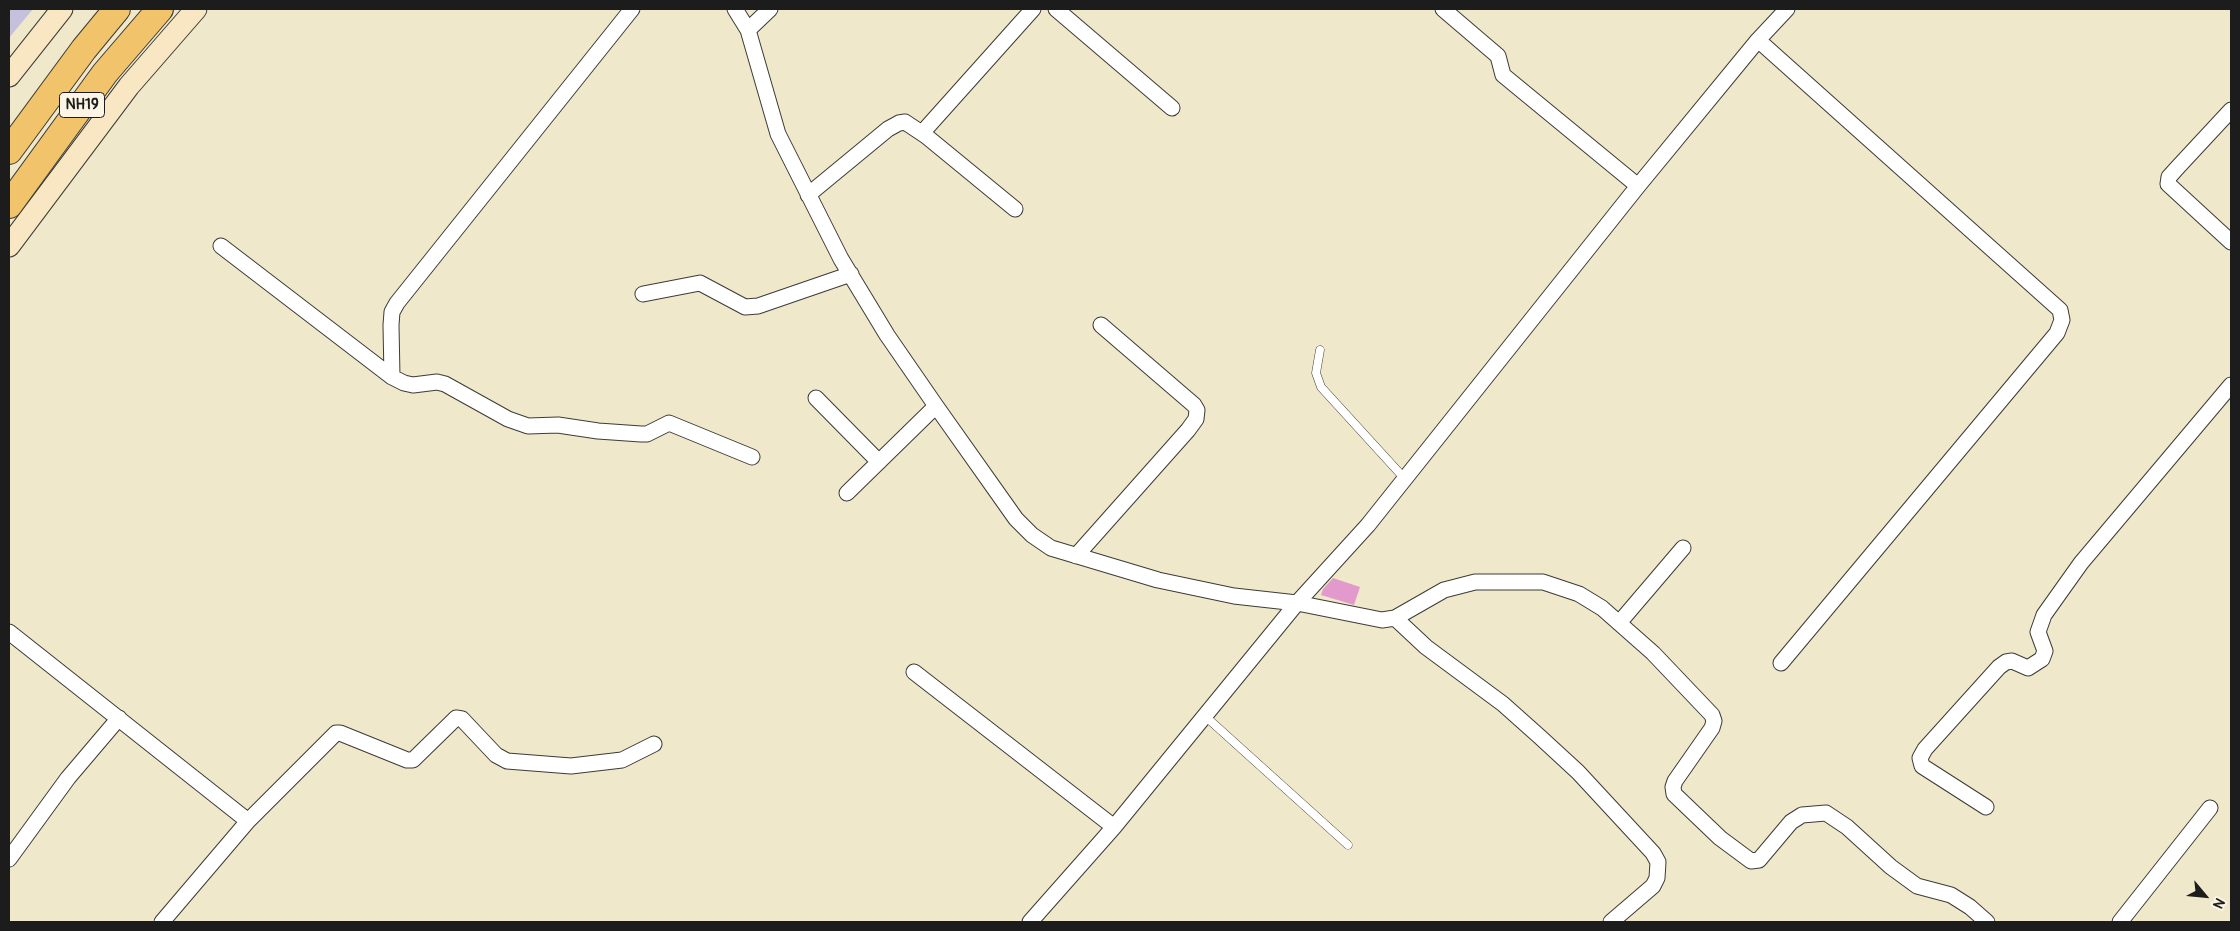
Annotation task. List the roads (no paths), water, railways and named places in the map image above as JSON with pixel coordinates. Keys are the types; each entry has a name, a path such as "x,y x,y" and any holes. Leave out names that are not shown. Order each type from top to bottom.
{"highway":[{"name":"NH19","path":"9,152 84,49 117,9"},
{"name":"NH19","path":"9,205 105,73 160,9"}],"street":[{"path":"9,76 62,9"},
{"path":"9,246 128,86 196,9"},
{"path":"392,377 391,324 392,312 397,303 632,9"},
{"path":"735,9 748,30 778,134 850,274 887,335 936,406 1016,519 1032,535 1051,548 1158,580 1224,594 1297,604 1382,620 1395,618 1444,590 1475,582 1543,582 1580,594 1602,608 1653,653 1712,715 1714,721 1712,728 1675,781 1674,794 1720,838 1751,861 1760,860 1791,822 1802,815 1826,813 1847,827 1891,867 1917,886 1951,895 1970,907 1987,922"},
{"path":"748,30 770,9"},
{"path":"922,133 1034,9"},
{"path":"1056,9 1172,108"},
{"path":"1444,9 1498,56 1503,75 1638,186"},
{"path":"1030,922 1114,827 1297,604 1368,525 1638,186 1758,40 1787,9"},
{"path":"1758,40 2060,310 2062,320 2056,333 1781,664"},
{"path":"2231,110 2178,167 2170,177 2168,184 2231,242"},
{"path":"808,195 888,129 899,123 909,124 922,133 1015,209"},
{"path":"221,246 392,377 413,385 437,382 445,384 508,419 528,426 558,425 647,434 669,423 752,457"},
{"path":"643,294 700,283 745,306 758,306 850,274"},
{"path":"1076,556 1196,419 1197,410 1194,405 1101,325"},
{"path":"1986,807 1922,766 1920,758 1924,749 1999,667 2006,662 2012,661 2028,668 2042,659 2045,651 2038,632 2044,615 2081,563 2231,385"},
{"path":"816,398 879,462"},
{"path":"847,493 936,406"},
{"path":"1619,623 1683,548"},
{"path":"1395,618 1426,647 1503,704 1540,737 1578,772 1653,853 1658,862 1657,878 1653,886 1611,922"},
{"path":"9,632 248,821"},
{"path":"914,672 1114,827"},
{"path":"9,859 68,778 119,718"},
{"path":"162,922 248,821 336,733 399,758 413,760 456,718 462,719 496,755 507,761 571,766 622,760 654,744"},
{"path":"2120,922 2210,808"}],"lane":[{"path":"1320,350 1316,373 1320,387 1406,479"},
{"path":"1205,716 1348,844"}]}
